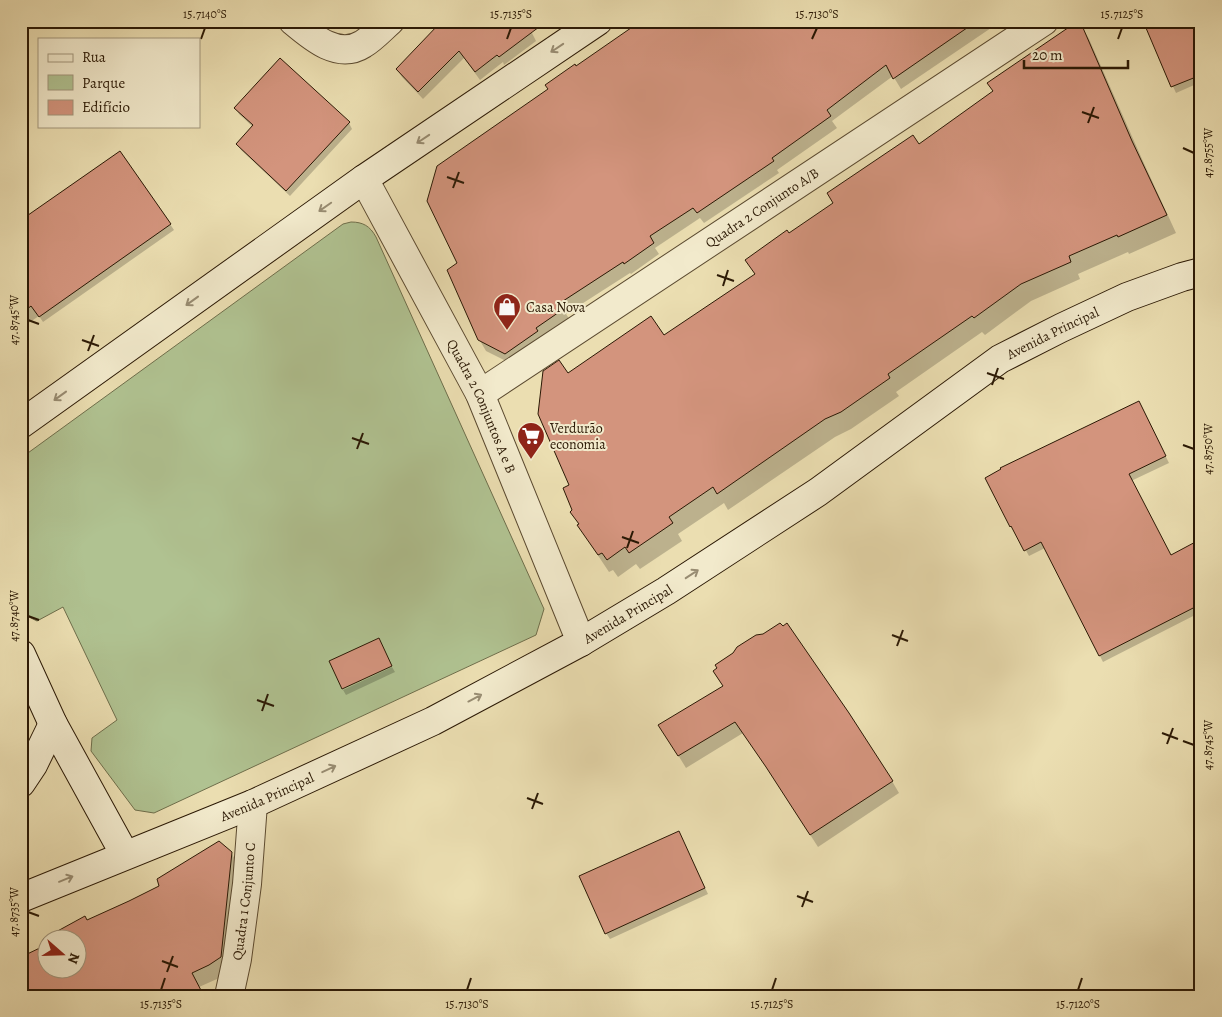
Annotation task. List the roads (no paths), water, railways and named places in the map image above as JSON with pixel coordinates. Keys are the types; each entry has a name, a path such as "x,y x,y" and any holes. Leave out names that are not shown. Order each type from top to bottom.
{"street":[{"path":"294,21 331,48 342,50 351,50 362,44 390,21"},
{"path":"21,424 364,179 598,21"},
{"name":"Quadra 2 Conjunto A/B","path":"480,394 1044,21"},
{"name":"Quadra 2 Conjuntos A e B","path":"364,179 480,394 581,642"},
{"name":"Avenida Principal","path":"21,898 253,804 433,720 581,642 666,591 818,492 1000,359 1127,297 1201,272"},
{"path":"21,654 53,724 125,855"},
{"path":"21,783 34,765 53,724"},
{"name":"Quadra 1 Conjunto C","path":"229,996 237,959 253,804"}],"place":[{"name":"Casa Nova","path":"507,331"},
{"name":"Verdurão economia","path":"531,460"}]}
